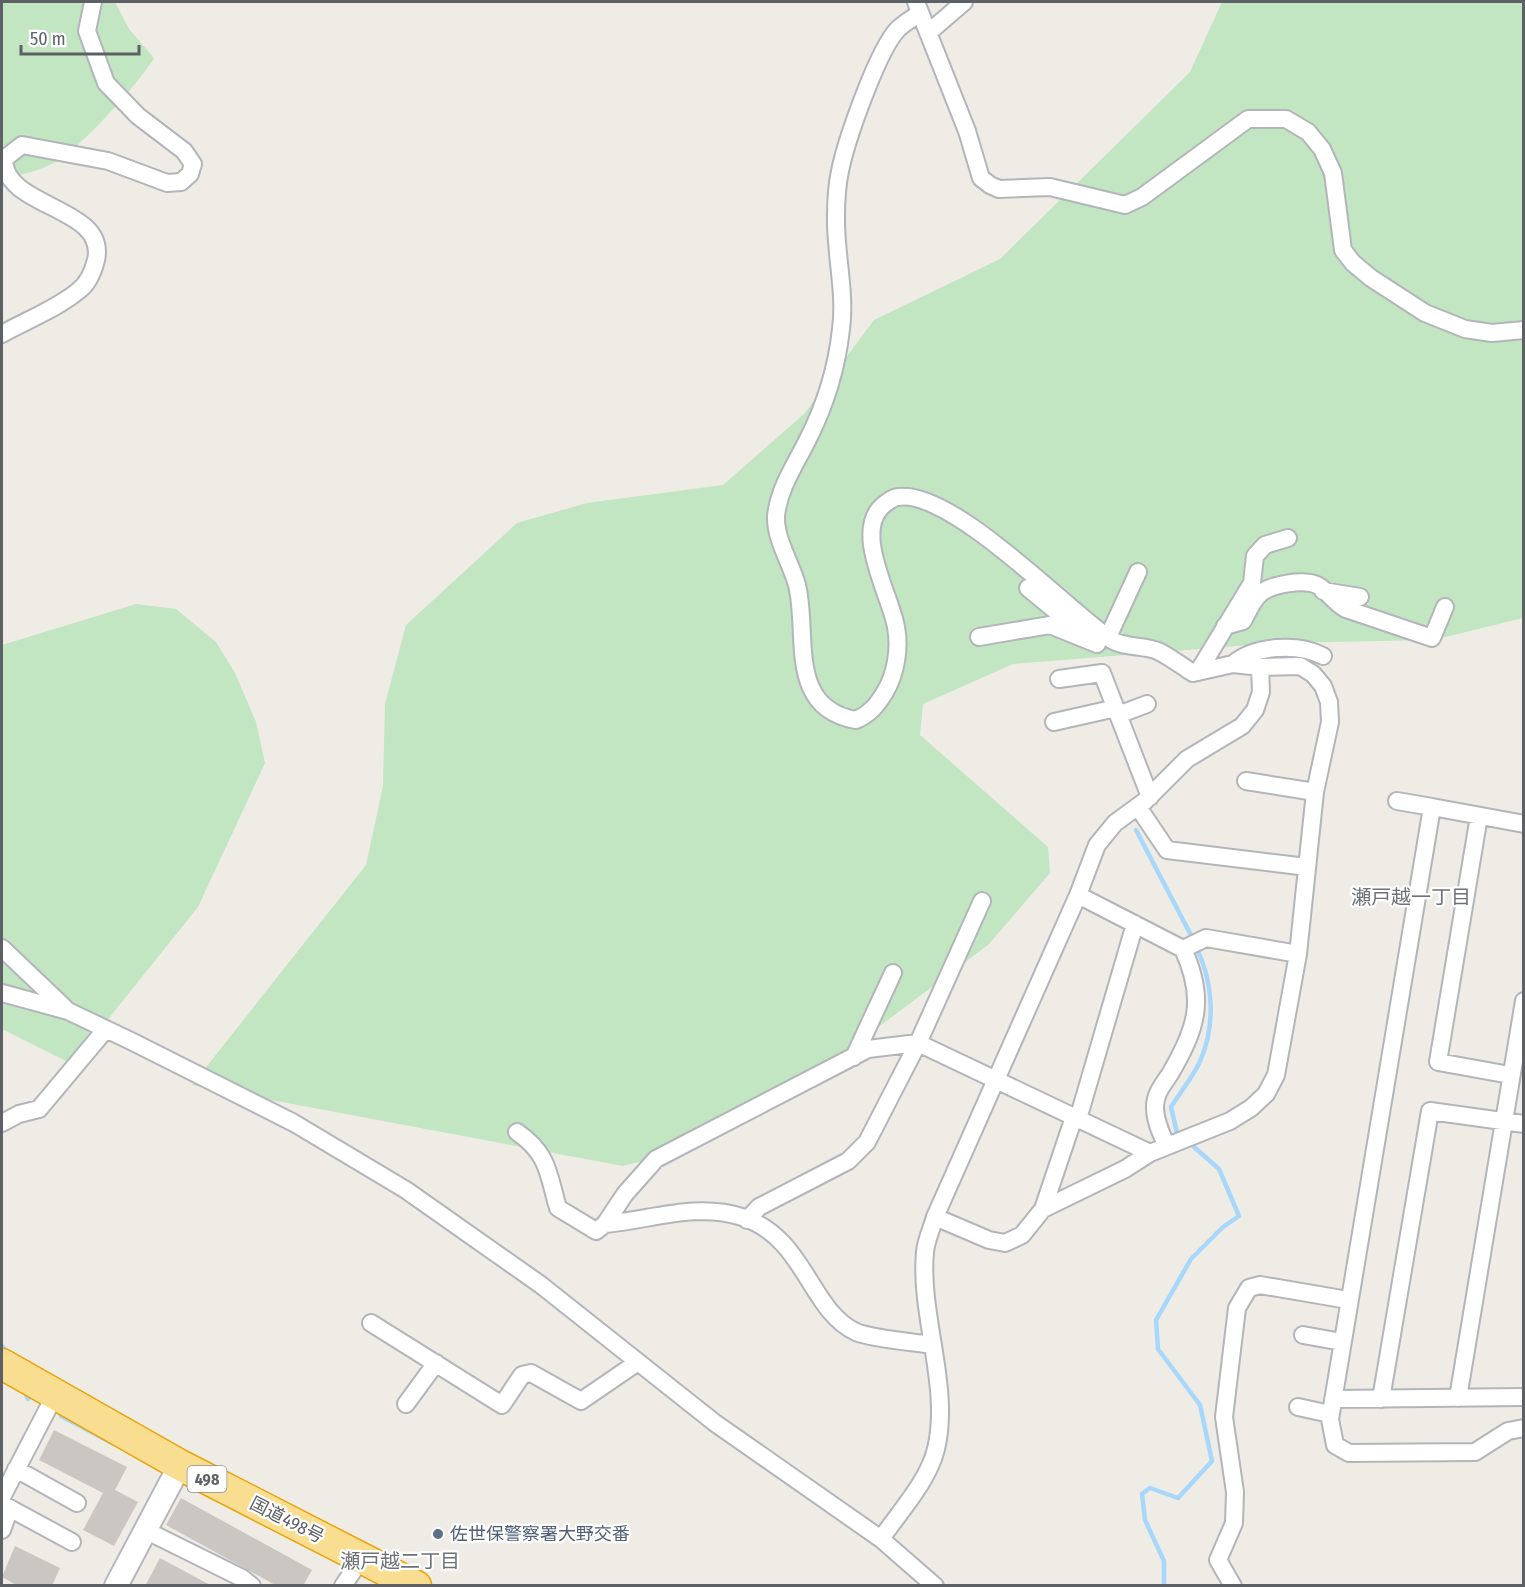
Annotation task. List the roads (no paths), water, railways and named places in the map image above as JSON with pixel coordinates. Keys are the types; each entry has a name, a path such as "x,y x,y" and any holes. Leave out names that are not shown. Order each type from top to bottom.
{"highway":[{"name":"国道498号","path":"2,1365 56,1393 180,1465 416,1586"}],"street":[{"path":"2,334 79,291 93,273 98,254 92,235 80,222 5,179 4,159 22,145 108,161 167,183 181,182 190,174 193,164 184,151 138,116 106,83 87,31 93,2"},
{"path":"928,33 964,2"},
{"path":"1106,641 959,517 917,498 896,496 882,506 872,521 872,540 882,587 896,626 897,648 892,681 875,708 856,720 836,717 821,701 807,679 801,656 797,587 777,530 776,514 788,475 809,436 833,375 842,326 836,216 843,162 883,50 918,7 967,131 981,178 990,185 999,189 1050,186 1125,205 1142,197 1248,119 1286,119 1308,132 1322,149 1333,173 1343,250 1353,263 1371,278 1425,313 1458,326 1492,333 1524,330"},
{"path":"1198,672 1252,583 1254,556 1265,545 1288,538"},
{"path":"1106,641 1138,572"},
{"path":"1225,626 1243,621 1258,594 1265,590 1309,582 1346,609 1432,638 1445,607"},
{"path":"1028,588 1106,641"},
{"path":"1323,591 1360,597"},
{"path":"979,637 1050,625 1106,641 1157,651 1193,673 1233,664 1260,667 1300,666 1313,674 1323,686 1329,702 1330,722 1315,792 1298,954 1276,1075 1266,1094 1251,1108 1230,1120 1150,1153 1125,1169 1043,1209"},
{"path":"1233,664 1243,656 1272,649 1312,650 1323,656"},
{"path":"880,1539 928,1470 936,1448 938,1406 924,1273 925,1249 935,1217 1078,895 1097,845 1115,823 1144,802 1187,759 1242,726 1255,710 1261,692 1260,667"},
{"path":"1059,679 1102,673 1117,712 1144,802 1167,850 1307,867"},
{"path":"1054,722 1117,712 1147,704"},
{"path":"1246,781 1315,792"},
{"path":"1397,801 1524,824"},
{"path":"1432,807 1348,1300 1330,1429 1335,1445 1349,1453 1475,1452 1508,1431 1524,1428"},
{"path":"1479,816 1438,1062 1510,1075"},
{"path":"1078,895 1184,948 1196,980 1196,1016 1190,1037 1156,1098 1156,1121 1167,1146"},
{"path":"747,1220 759,1207 848,1161 867,1142 918,1043 982,901"},
{"path":"935,1217 989,1240 1005,1243 1022,1235 1043,1209 1076,1118 1135,924"},
{"path":"1184,948 1204,938 1298,954"},
{"path":"2,948 68,1011"},
{"path":"854,1057 893,973"},
{"path":"5,998 68,1011 106,1029 294,1123 406,1190 541,1286 715,1422 880,1539 936,1586"},
{"path":"1458,1398 1502,1121 1524,1001"},
{"path":"2,1123 20,1114 39,1109 106,1029"},
{"path":"517,1132 534,1144 542,1154 558,1208 596,1230 605,1224 625,1194 656,1159 867,1049 918,1043 1150,1153"},
{"path":"1381,1399 1430,1111 1524,1124"},
{"path":"605,1224 701,1211 747,1220 771,1232 793,1253 833,1314 844,1324 857,1332 933,1345"},
{"path":"1233,1586 1218,1560 1234,1523 1235,1492 1224,1417 1237,1308 1249,1288 1260,1285 1348,1300"},
{"path":"371,1323 502,1405 522,1375 531,1373 581,1401 638,1362"},
{"path":"1303,1335 1342,1342"},
{"path":"406,1404 436,1363"},
{"path":"2,1497 56,1393"},
{"path":"1298,1407 1332,1407 1381,1399 1524,1397"},
{"path":"116,1586 180,1465"},
{"path":"16,1469 77,1503"},
{"path":"2,1504 72,1542"},
{"path":"2,1516 6,1519 2,1530"},
{"path":"145,1530 242,1578 252,1586"},
{"path":"343,1586 361,1558"}],"waterway":[{"path":"1136,830 1193,939"},
{"path":"1177,1133 1171,1107 1201,1059 1209,1031 1209,988 1196,947"},
{"path":"1164,1586 1164,1561 1145,1520 1142,1494 1150,1488 1178,1498 1212,1461 1200,1405 1158,1349 1156,1320 1191,1259 1223,1227 1239,1216 1219,1169 1194,1147"},
{"path":"2,1346 10,1355"},
{"path":"24,1390 28,1399"},
{"path":"61,1413 61,1416 112,1443"}],"place":[{"name":"佐世保警察署大野交番","path":"438,1534"}],"district":[{"name":"瀬戸越一丁目","path":"1411,897"},
{"name":"瀬戸越二丁目","path":"400,1561"}]}
